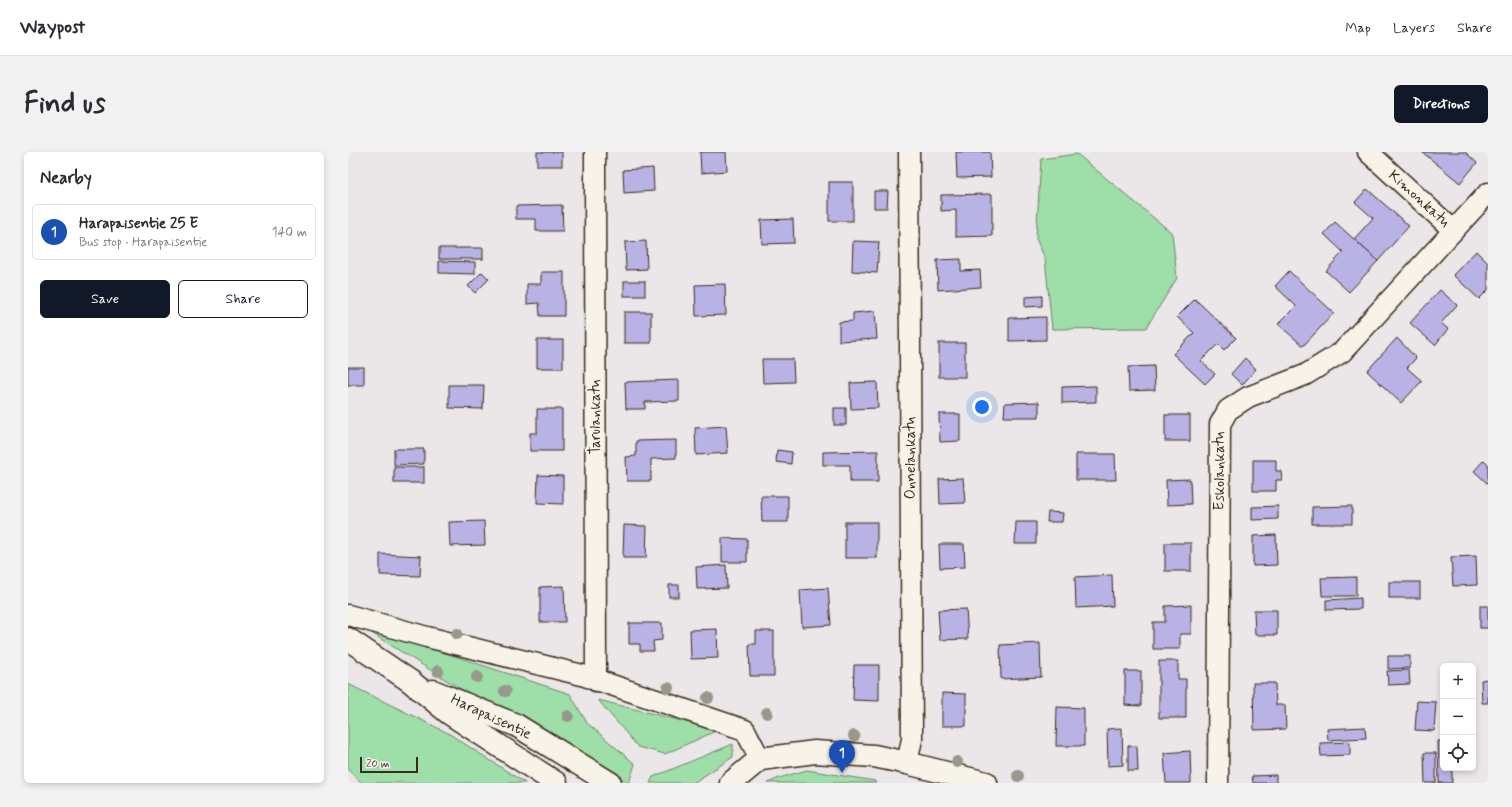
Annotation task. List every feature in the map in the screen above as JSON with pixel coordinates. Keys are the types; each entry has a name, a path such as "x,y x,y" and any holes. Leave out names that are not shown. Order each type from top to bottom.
{"main road":[{"name":"Harapaisentie","path":"348,640 410,681 449,713 556,783"},
{"name":"Harapaisentie","path":"410,681 516,725 610,783"},
{"path":"730,783 760,759 815,752 874,756 986,783"}],"street":[{"name":"Tarulankatu","path":"596,152 596,681"},
{"name":"Onnelankatu","path":"907,763 912,739 909,152"},
{"name":"Kimonkatu","path":"1368,152 1453,230"},
{"name":"Eskolankatu","path":"1218,783 1220,424 1228,410 1248,397 1306,375 1342,352 1488,193"},
{"path":"348,615 427,637 582,675 596,681 745,730 760,759"}],"green space":[{"path":"1077,154 1172,233 1177,278 1146,328 1052,329 1045,258 1036,239 1041,159"},
{"path":"357,624 570,694 587,723 635,764 629,783 556,736 459,688"},
{"path":"348,684 448,733 525,783 362,783 348,770"},
{"path":"598,700 718,730 665,754 638,747"},
{"path":"733,744 733,757 693,783 650,783 653,777"},
{"path":"807,770 875,781 876,783 768,783 779,778"}],"building":[{"path":"537,152 562,152 562,166 537,166"},
{"path":"700,152 726,152 727,171 701,173"},
{"path":"956,152 990,152 991,177 957,178"},
{"path":"1422,152 1465,152 1477,163 1460,183"},
{"path":"653,168 654,191 624,193 623,170"},
{"path":"829,182 853,182 853,221 829,221"},
{"path":"1367,189 1409,226 1378,261 1354,239 1373,218 1355,202"},
{"path":"874,191 888,191 887,208 874,208"},
{"path":"992,194 992,236 956,237 956,210 941,211 941,195"},
{"path":"562,205 563,231 536,231 536,219 516,219 516,206"},
{"path":"793,219 794,243 762,244 761,220"},
{"path":"1335,222 1378,261 1349,292 1326,271 1343,252 1324,234"},
{"path":"646,241 647,269 626,270 625,242"},
{"path":"853,241 879,242 877,273 852,271"},
{"path":"439,248 483,248 483,259 439,259"},
{"path":"1476,251 1488,263 1488,290 1479,299 1453,275"},
{"path":"961,259 961,271 980,270 981,287 938,290 937,260"},
{"path":"439,261 475,262 475,274 439,273"},
{"path":"1289,271 1334,313 1303,346 1278,324 1296,306 1275,286"},
{"path":"482,272 489,279 475,293 468,286"},
{"path":"541,272 564,272 564,316 540,316 539,303 527,304 527,284 541,284"},
{"path":"624,281 645,281 645,296 624,296"},
{"path":"725,284 726,315 696,316 695,285"},
{"path":"1440,290 1457,305 1441,323 1448,329 1435,345 1410,323"},
{"path":"1042,296 1042,306 1025,307 1025,297"},
{"path":"1195,299 1236,338 1224,350 1218,344 1201,361 1215,374 1205,384 1173,354 1194,333 1177,317"},
{"path":"875,311 877,339 839,341 839,322 853,321 853,313"},
{"path":"624,312 651,312 651,343 624,343"},
{"path":"1046,317 1046,340 1009,341 1009,318"},
{"path":"1397,338 1416,358 1407,368 1422,381 1401,403 1367,371"},
{"path":"537,340 563,340 563,368 537,368"},
{"path":"939,343 965,343 965,377 939,377"},
{"path":"1245,358 1256,369 1242,385 1231,374"},
{"path":"762,359 793,359 794,382 763,383"},
{"path":"1154,366 1155,390 1129,391 1128,367"},
{"path":"348,367 364,367 364,385 348,385"},
{"path":"679,380 679,401 645,402 645,409 626,409 625,382"},
{"path":"877,382 878,408 851,409 850,383"},
{"path":"449,385 484,385 483,409 449,408"},
{"path":"1096,386 1096,402 1062,403 1062,387"},
{"path":"1039,402 1039,417 1004,417 1005,403"},
{"path":"834,408 846,408 846,425 834,425"},
{"path":"537,409 562,409 562,451 530,451 530,433 537,433"},
{"path":"939,414 960,414 960,441 940,442"},
{"path":"1165,415 1190,415 1190,441 1165,441"},
{"path":"726,426 728,453 696,455 695,428"},
{"path":"676,440 676,458 651,459 651,481 627,481 626,457 636,456 636,441"},
{"path":"394,449 424,449 424,464 394,465"},
{"path":"777,450 792,452 791,464 776,462"},
{"path":"878,451 878,482 850,482 850,465 823,465 823,452"},
{"path":"1076,454 1115,454 1116,480 1076,480"},
{"path":"1253,460 1276,460 1276,471 1281,471 1282,480 1276,480 1276,491 1253,491"},
{"path":"1484,460 1488,464 1488,484 1474,471"},
{"path":"394,467 424,467 424,483 394,483"},
{"path":"538,475 563,476 563,504 537,503"},
{"path":"963,478 965,503 940,504 939,479"},
{"path":"1190,479 1191,504 1167,505 1166,480"},
{"path":"761,496 788,496 788,522 762,522"},
{"path":"1278,506 1278,519 1252,520 1252,507"},
{"path":"1352,506 1352,524 1312,524 1312,507"},
{"path":"1048,512 1063,513 1062,522 1047,522"},
{"path":"484,521 485,545 450,546 449,522"},
{"path":"845,522 877,522 877,558 845,558"},
{"path":"1016,522 1036,522 1036,544 1015,544"},
{"path":"624,525 647,526 646,558 623,558"},
{"path":"1276,535 1277,565 1253,566 1253,536"},
{"path":"722,538 747,539 747,562 722,562"},
{"path":"1165,543 1191,543 1191,571 1165,571"},
{"path":"939,544 964,544 965,567 940,568"},
{"path":"380,554 421,556 420,576 380,575"},
{"path":"1476,556 1477,585 1453,586 1451,557"},
{"path":"726,565 727,588 697,589 696,567"},
{"path":"1112,575 1113,606 1076,608 1075,577"},
{"path":"1356,577 1356,596 1322,596 1321,578"},
{"path":"1389,582 1420,582 1420,598 1389,598"},
{"path":"669,585 679,585 679,597 669,597"},
{"path":"564,586 565,622 540,622 540,587"},
{"path":"828,588 831,625 802,627 800,590"},
{"path":"1361,598 1361,609 1326,610 1326,600"},
{"path":"1191,605 1191,634 1180,634 1180,649 1153,649 1153,622 1165,622 1165,606"},
{"path":"1480,606 1488,606 1488,628 1480,628"},
{"path":"966,609 968,639 940,640 938,610"},
{"path":"1254,610 1277,610 1277,635 1255,635"},
{"path":"629,623 662,623 662,640 653,641 654,651 640,651 640,644 629,644"},
{"path":"717,629 718,658 691,659 690,630"},
{"path":"756,631 774,631 774,676 750,676 749,644 756,644"},
{"path":"1040,643 1041,677 1001,679 1000,645"},
{"path":"1388,656 1410,656 1410,668 1388,669"},
{"path":"1159,661 1178,661 1178,679 1186,679 1186,718 1159,718"},
{"path":"854,665 879,665 879,701 853,700"},
{"path":"1409,670 1410,684 1388,685 1387,671"},
{"path":"1125,671 1141,671 1141,706 1125,705"},
{"path":"1488,679 1488,703 1482,703 1481,680"},
{"path":"1253,683 1275,683 1276,705 1285,705 1286,729 1254,730"},
{"path":"942,693 966,694 966,726 942,726"},
{"path":"1417,701 1436,702 1434,731 1415,730"},
{"path":"1057,707 1084,708 1084,746 1056,746"},
{"path":"1365,727 1366,738 1328,740 1327,729"},
{"path":"1122,728 1123,765 1108,766 1107,729"},
{"path":"1438,741 1440,741 1440,771 1452,771 1452,783 1439,783"},
{"path":"1350,742 1350,755 1321,756 1320,743"},
{"path":"1128,746 1137,746 1138,771 1128,771"},
{"path":"1190,751 1191,783 1166,783 1164,753"},
{"path":"1424,753 1436,753 1436,783 1425,783"},
{"path":"1276,775 1276,783 1253,783 1252,776"}],"place":[{"name":"Harapaisentie 25 E","path":"842,773"}]}
